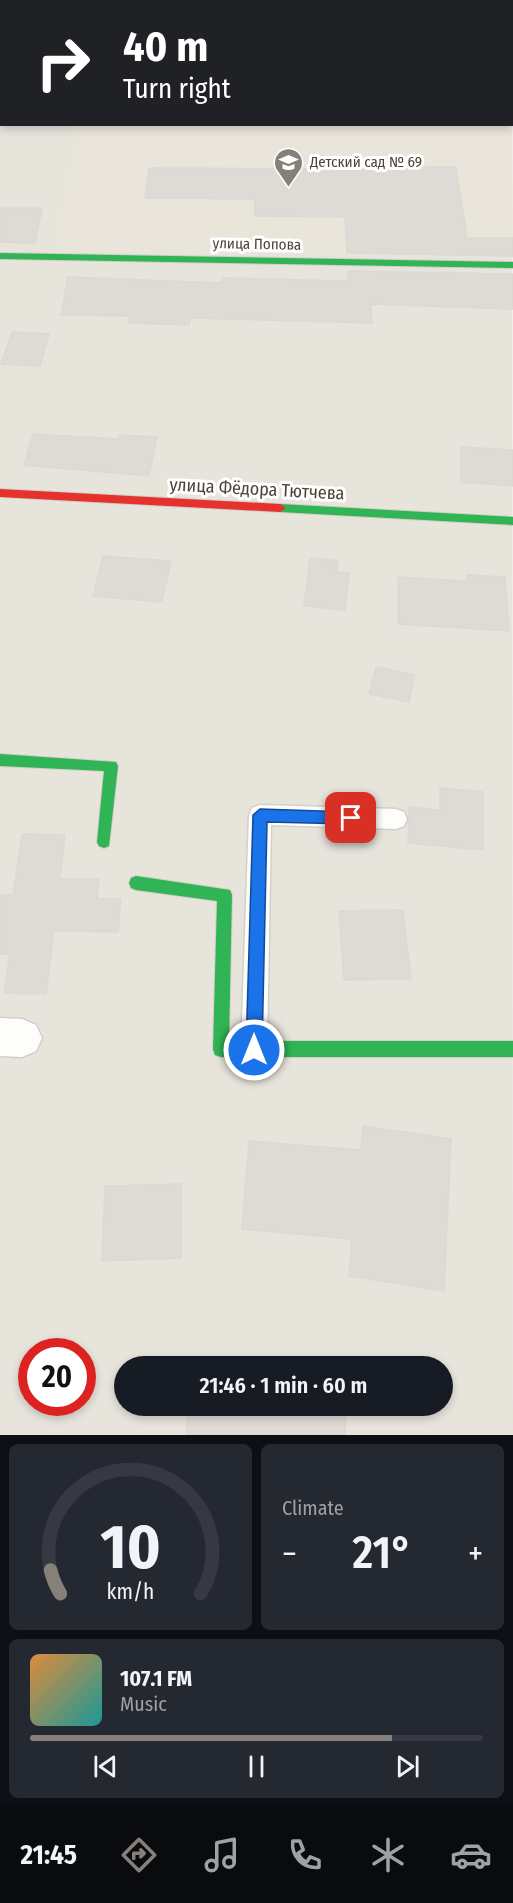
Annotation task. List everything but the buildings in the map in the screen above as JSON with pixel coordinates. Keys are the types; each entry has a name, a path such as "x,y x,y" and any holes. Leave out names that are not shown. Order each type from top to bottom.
{"street":[{"name":"улица Попова","path":"0,256 513,265"},
{"name":"улица Фёдора Тютчева","path":"0,493 513,521"},
{"path":"0,760 111,766 104,842"},
{"path":"136,883 225,895 221,1049 513,1049"}],"lane":[{"path":"254,1050 260,815 396,819"}],"shaded area":[{"path":"0,126 512,126 513,1435 0,1435"},
{"name":"Детский сад № 69","path":"78,126 512,126 513,258 53,251"}],"traffic: fast":[{"path":"0,256 513,265"},
{"path":"280,508 513,521"},
{"path":"0,760 111,766 104,842"},
{"path":"136,883 225,895 221,1049 513,1049"}],"traffic: jam":[{"path":"0,493 280,508"}],"place":[{"name":"Детский сад № 69","path":"289,188"}],"route":[{"path":"254,1050 260,815 351,818"}]}
